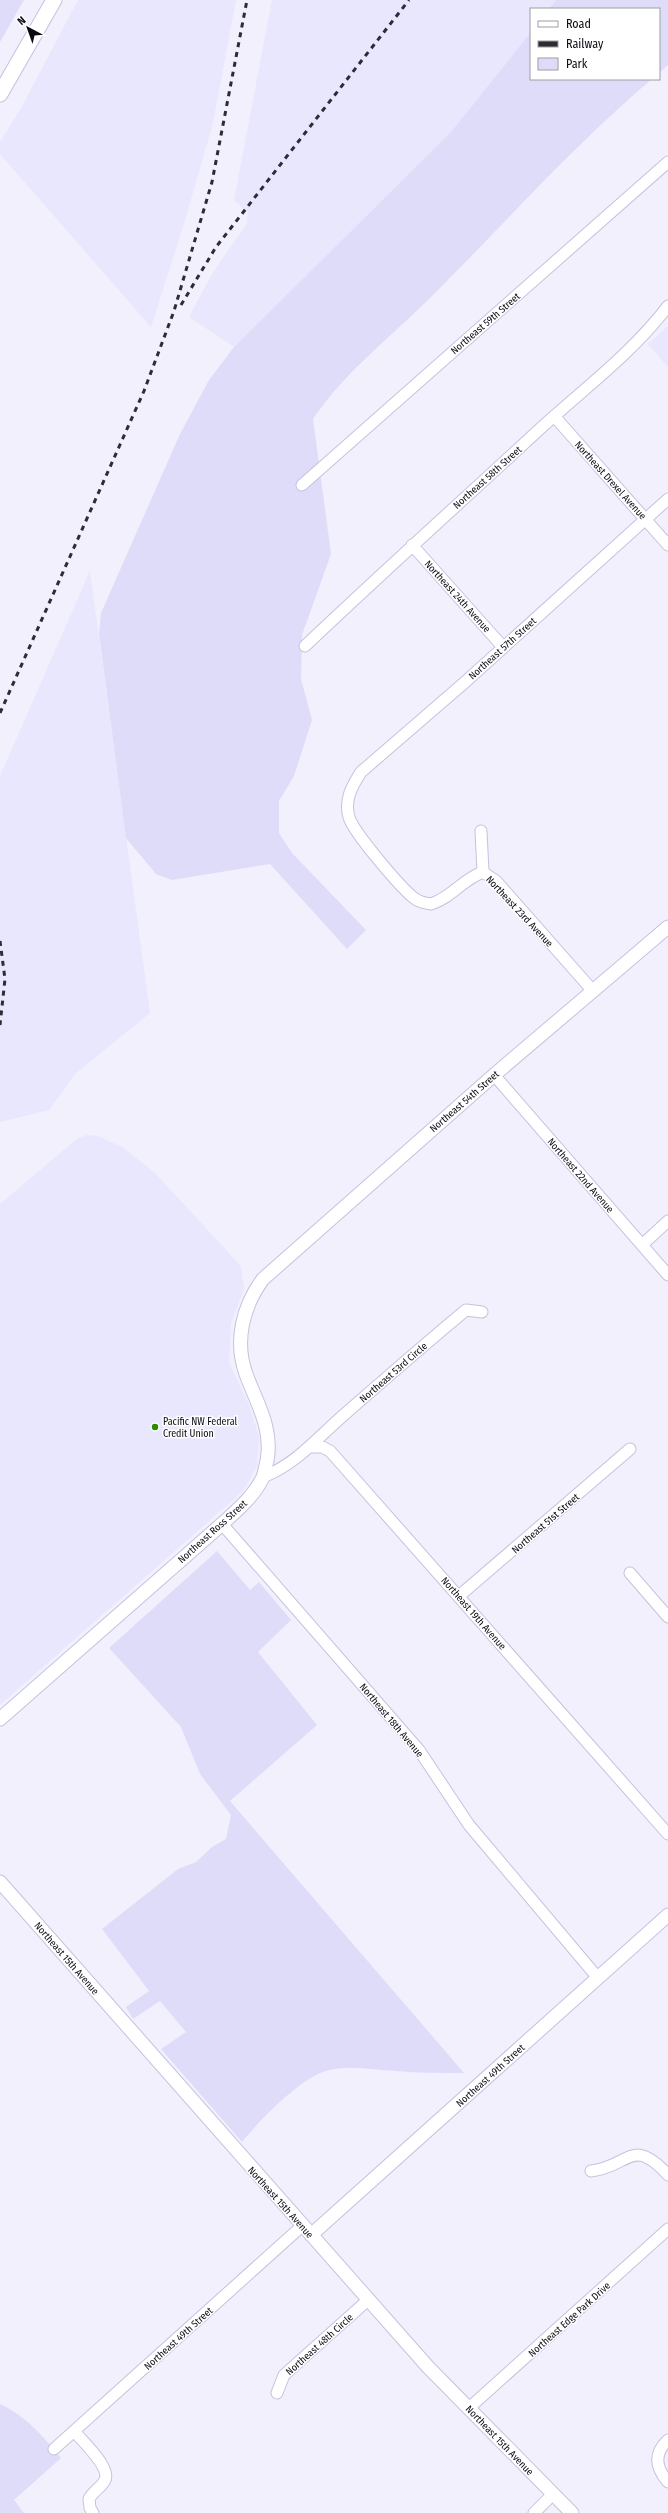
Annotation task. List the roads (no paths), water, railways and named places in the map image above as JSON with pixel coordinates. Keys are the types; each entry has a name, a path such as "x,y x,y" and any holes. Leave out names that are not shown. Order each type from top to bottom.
{"main road":[{"path":"0,94 54,0"}],"street":[{"name":"Northeast 59th Street","path":"302,485 668,162"},
{"name":"Northeast 58th Street","path":"305,646 412,545 554,416 631,350 647,334 668,306"},
{"name":"Northeast Drexel Avenue","path":"554,416 668,545"},
{"name":"Northeast 57th Street","path":"347,804 351,787 361,772 668,499"},
{"name":"Northeast 24th Avenue","path":"412,545 503,647"},
{"name":"Northeast 23rd Avenue","path":"347,804 349,818 358,834 413,897 419,901 431,904 444,900 473,875 483,872 496,881 593,991"},
{"path":"481,831 483,872"},
{"name":"Northeast 54th Street","path":"263,1279 494,1075 668,927"},
{"name":"Northeast 22nd Avenue","path":"494,1075 668,1275"},
{"path":"642,1245 668,1221"},
{"name":"Northeast Ross Street","path":"0,1719 222,1524 244,1503 263,1477 268,1452 269,1436 260,1404 246,1373 241,1345 242,1324 248,1303 263,1279"},
{"name":"Northeast 53rd Circle","path":"311,1447 412,1355 466,1310 482,1312"},
{"path":"263,1477 279,1471 311,1447"},
{"name":"Northeast 19th Avenue","path":"311,1447 322,1447 330,1451 668,1834"},
{"name":"Northeast 51st Street","path":"459,1596 630,1449"},
{"name":"Northeast 18th Avenue","path":"222,1524 419,1750 469,1825 598,1978"},
{"path":"630,1573 668,1617"},
{"name":"Northeast 15th Avenue","path":"0,1882 368,2300 451,2391 572,2513"},
{"name":"Northeast 49th Street","path":"54,2449 598,1978 668,1915"},
{"path":"591,2171 605,2170 631,2155 641,2155 655,2160 668,2175"},
{"name":"Northeast Edge Park Drive","path":"469,2408 666,2236"},
{"name":"Northeast 48th Circle","path":"277,2393 284,2375 368,2300"},
{"path":"74,2431 103,2465 106,2473 105,2482 89,2499 90,2508 93,2513"},
{"path":"668,2440 661,2447 657,2456 658,2470 668,2482"},
{"path":"534,2513 552,2494"}],"railway":[{"path":"0,713 144,391 174,311 212,182 247,0"},
{"path":"181,305 216,247 409,0"},
{"path":"0,941 5,979 0,1025"}],"place":[{"name":"Pacific NW Federal Credit Union","path":"155,1427"}]}
